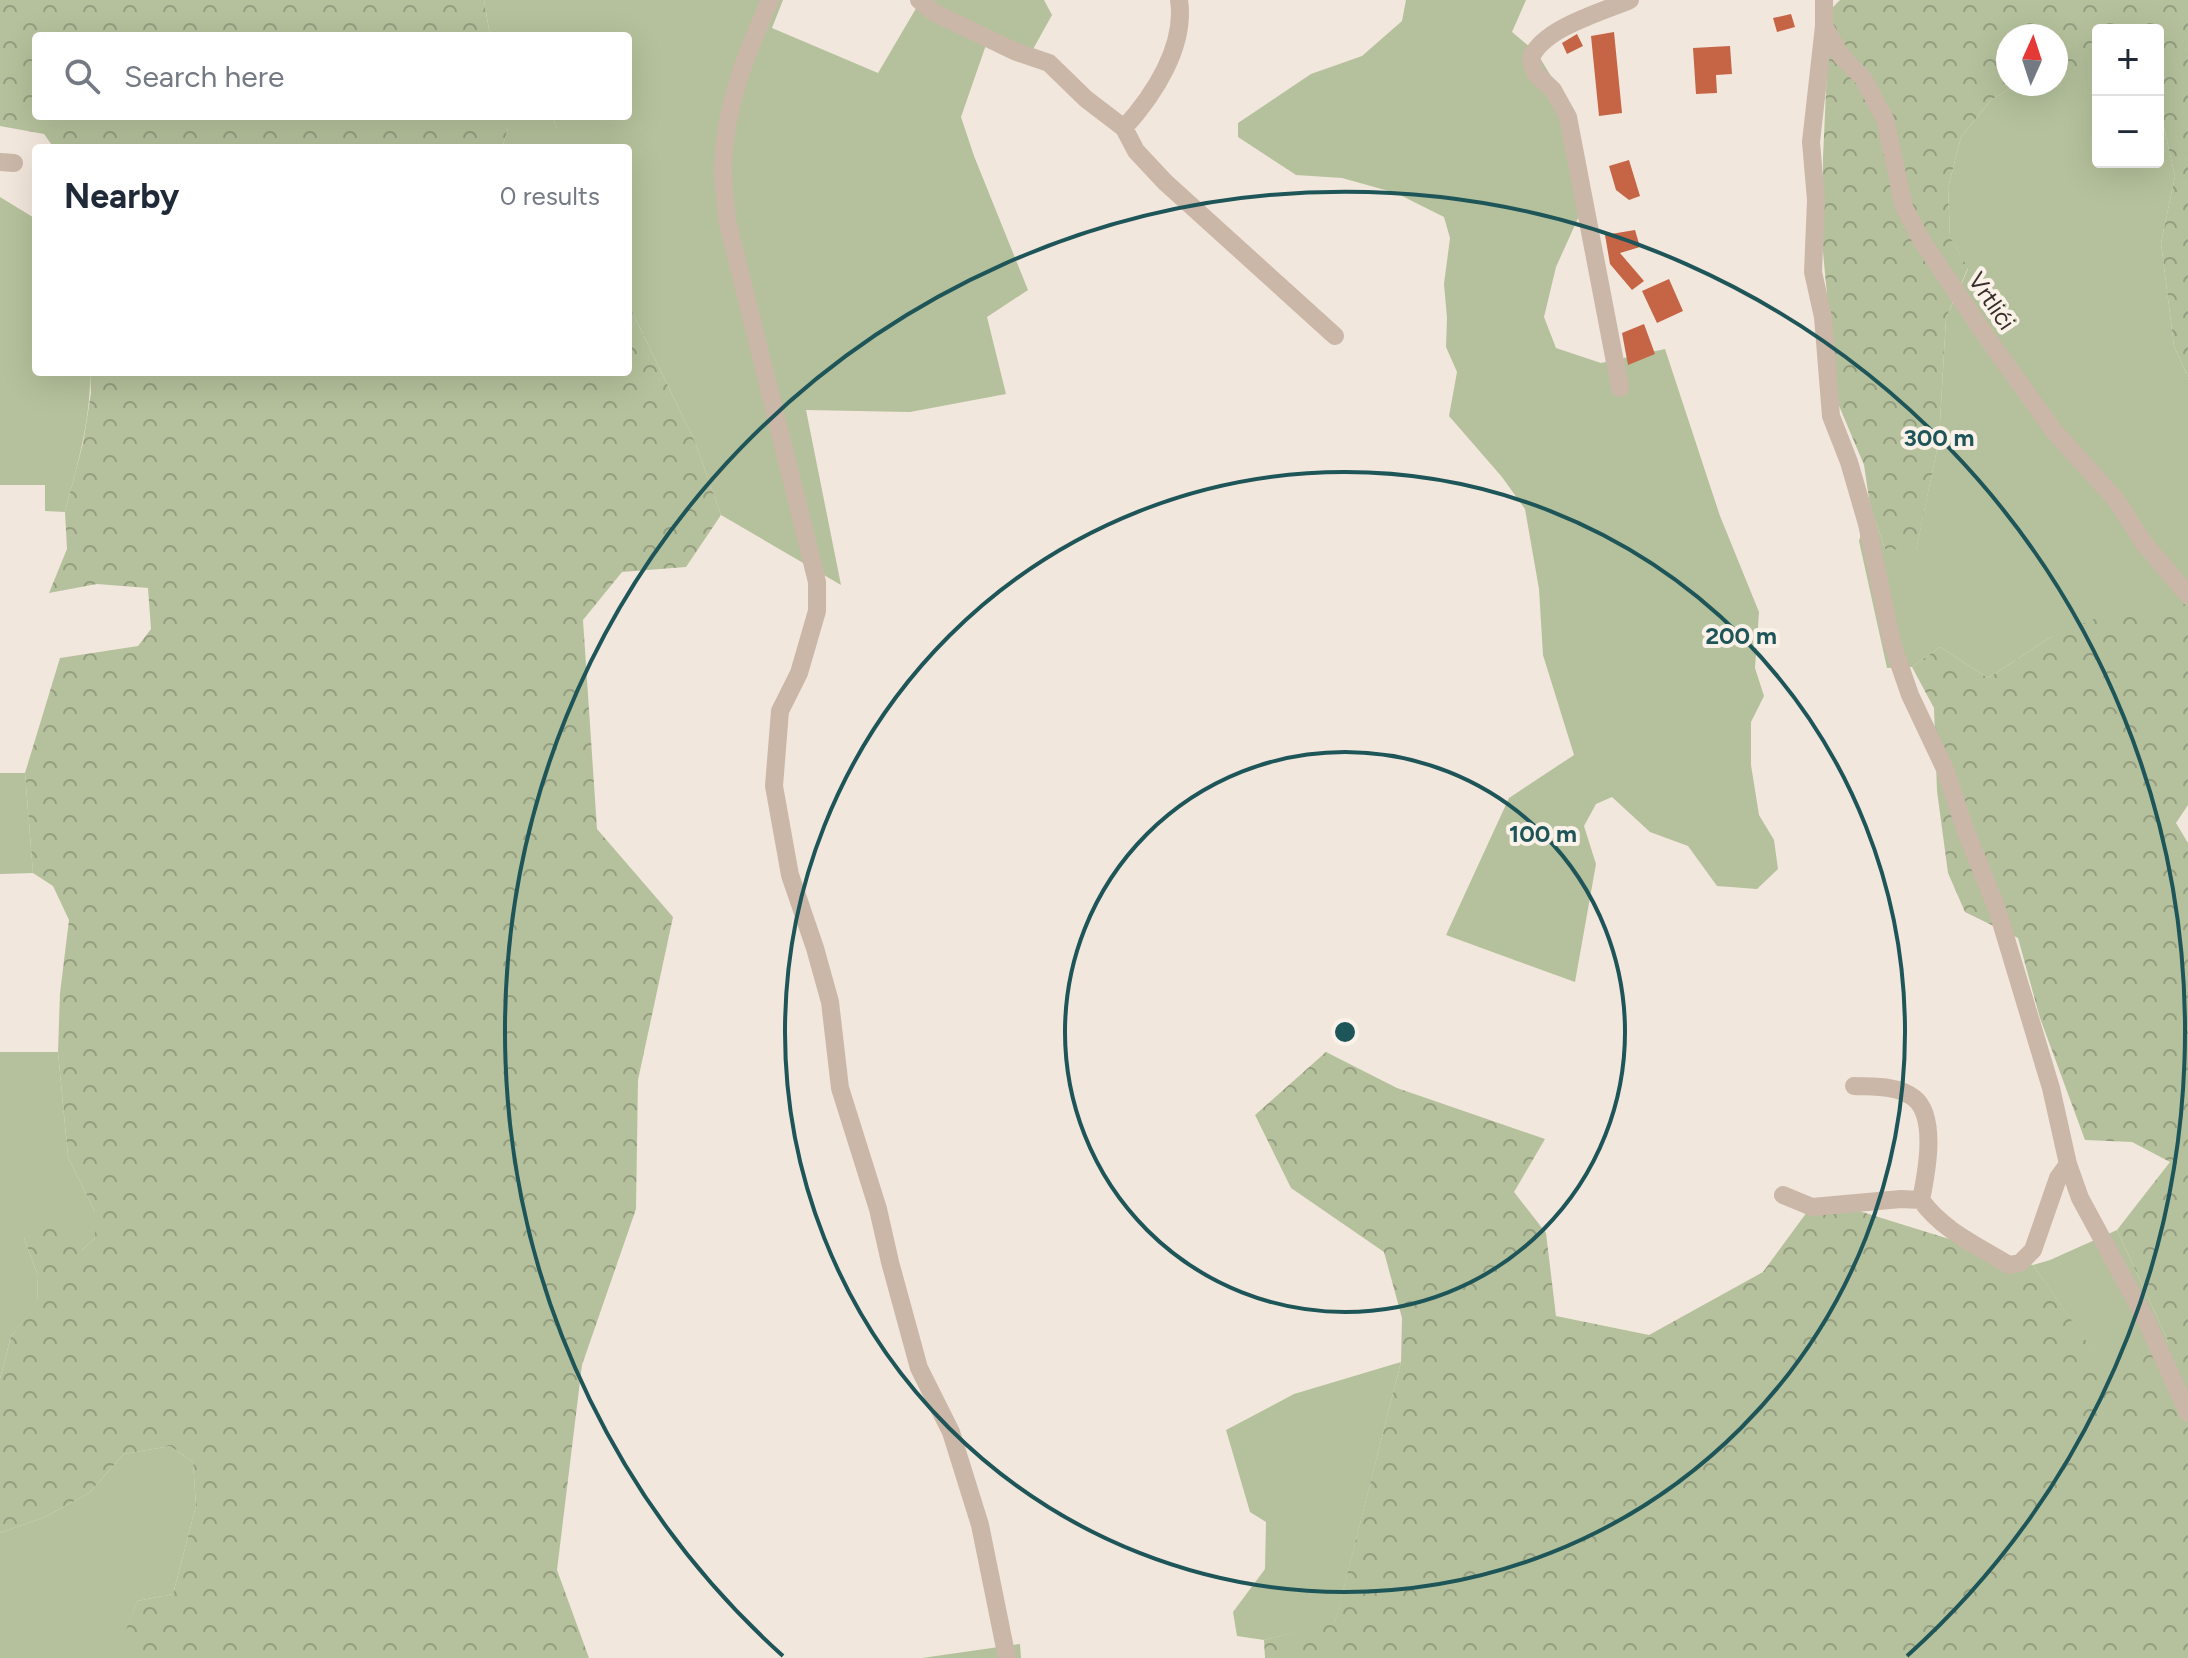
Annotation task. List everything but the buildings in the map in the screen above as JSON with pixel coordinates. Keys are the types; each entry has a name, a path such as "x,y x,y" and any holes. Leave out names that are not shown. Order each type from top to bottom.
{"street":[{"path":"770,0 747,53 730,105 723,169 727,220 817,582 817,611 810,636 799,673 780,711 774,786 790,875 830,1002 840,1088 878,1209 919,1368 951,1432 980,1525 1007,1658"},
{"path":"919,0 933,12 1014,51 1049,63 1086,99 1124,128 1136,151 1165,182 1335,336"},
{"path":"1124,128 1156,87 1172,52 1181,12 1179,0"},
{"path":"1620,388 1568,117 1553,90 1535,73 1531,58 1550,36 1630,0"},
{"path":"1824,0 1811,142 1816,200 1813,272 1823,317 1831,416 1849,462 1867,524 1892,643 1910,695 1945,769 1997,909 2051,1088 2068,1164 2080,1198 2145,1318 2188,1413"},
{"name":"Vrtlići","path":"1824,26 1842,57 1863,78 1885,119 1904,207 1922,241 2054,431 2117,501 2143,542 2188,595"},
{"path":"1854,1086 1899,1091 1915,1098 1924,1110 1929,1141 1921,1200 1929,1212 1953,1232 2009,1265 2020,1263 2033,1250 2058,1178 2068,1164"},
{"path":"1783,1195 1812,1207 1921,1200"}],"green space":[{"path":"0,0 484,0 489,32 32,32 32,120 554,120 557,128 508,128 503,144 51,144 44,134 0,126"},
{"path":"484,0 783,0 772,28 878,73 921,0 1044,0 1052,15 1032,51 986,45 961,117 1028,290 987,317 1006,394 910,412 806,410 841,585 721,515 695,442 632,311 632,144 503,144 508,128 557,128 554,120 632,120 632,32 489,32"},
{"path":"1406,0 1526,0 1512,32 1537,53 1560,91 1579,216 1556,267 1544,317 1556,348 1601,363 1665,349 1720,516 1759,612 1755,668 1764,696 1751,722 1751,765 1759,815 1774,840 1778,869 1757,889 1717,886 1688,846 1650,832 1612,797 1596,804 1584,826 1596,864 1575,982 1446,935 1509,798 1574,755 1543,655 1539,589 1525,509 1502,477 1449,416 1457,372 1446,347 1444,284 1450,238 1444,217 1396,193 1342,178 1296,175 1238,137 1238,123 1311,74 1362,56 1402,21"},
{"path":"1840,0 2188,0 2188,377 2174,346 2161,243 2175,176 2164,128 2164,24 2092,24 2092,70 2068,71 2068,24 1996,24 1998,96 1961,137 1948,188 1950,237 1968,268 1946,318 1939,440 1916,551 1885,549 1870,505 1864,465 1837,401 1823,252 1827,13"},
{"path":"2068,70 2092,70 2092,168 2164,168 2164,128 2175,176 2161,243 2174,346 2188,377 2188,604 2051,637 1988,678 1940,647 1912,667 1887,668 1859,541 1870,505 1885,549 1916,550 1939,440 1946,318 1968,269 1950,237 1948,188 1961,137 1998,96 2068,96"},
{"path":"0,197 32,217 32,376 90,376 90,390 86,425 65,512 45,511 45,485 0,485"},
{"path":"632,311 695,442 721,515 686,567 622,572 583,620 597,829 673,917 638,1080 636,1209 582,1365 557,1570 589,1658 115,1658 137,1601 173,1594 196,1506 193,1462 170,1446 124,1454 89,1493 45,1517 0,1533 0,1379 11,1336 37,1302 38,1276 24,1238 58,1214 82,1250 95,1238 95,1212 68,1157 58,1052 60,993 69,920 53,886 33,873 25,773 60,658 138,646 151,629 148,588 97,584 49,593 67,549 65,512 83,443 91,393 90,376 632,376"},
{"path":"2188,604 2188,805 2176,823 2188,843 2188,1658 1265,1658 1264,1640 1335,1622 1401,1362 1402,1318 1384,1252 1291,1188 1255,1115 1326,1052 1397,1088 1545,1139 1514,1192 1546,1233 1556,1316 1649,1335 1763,1272 1807,1212 1846,1207 2033,1265 2111,1377 2168,1341 2117,1230 2170,1162 2132,1142 2085,1140 2040,1018 2018,938 1965,912 1948,873 1937,791 1934,708 1912,667 1940,647 1988,678 2051,637 2113,611"},
{"path":"0,773 25,773 33,873 0,874"},
{"path":"0,1052 58,1052 68,1157 95,1212 95,1238 82,1250 24,1238 38,1276 37,1303 11,1336 0,1379"},
{"path":"2117,1230 2168,1341 2111,1378 2033,1265"},
{"path":"1401,1362 1335,1623 1264,1640 1237,1636 1233,1612 1265,1569 1266,1522 1250,1512 1226,1430 1294,1394"},
{"path":"170,1446 193,1462 196,1506 173,1594 137,1601 116,1658 0,1658 0,1533 45,1517 89,1493 124,1454"},
{"path":"1020,1644 1021,1658 922,1658"}]}
